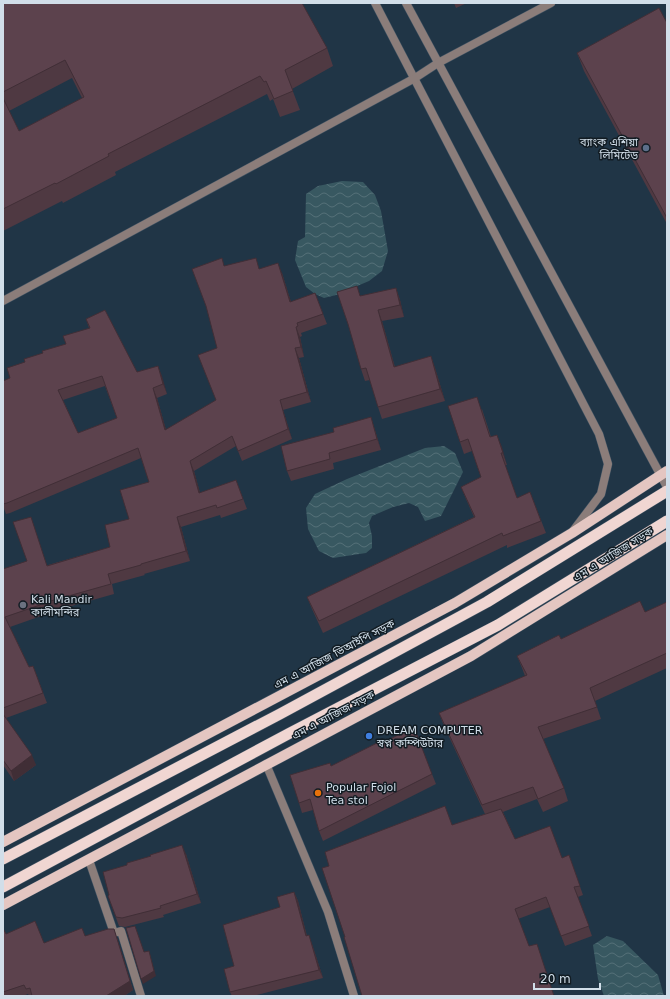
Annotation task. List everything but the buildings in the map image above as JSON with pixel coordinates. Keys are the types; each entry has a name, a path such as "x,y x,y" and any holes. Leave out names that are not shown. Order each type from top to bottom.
{"highway":[{"path":"3,859 280,714 480,606 667,491"},
{"path":"3,887 498,624 667,521"}],"main road":[{"name":"এম এ আজিজ ভিআইপি সড়ক","path":"3,842 455,603 572,533 664,473"},
{"name":"এম এ আজিজ সড়ক","path":"3,905 471,656 667,535"}],"street":[{"path":"375,3 599,434 608,464 600,494 572,533"},
{"path":"406,3 664,473 667,487"},
{"path":"3,301 415,78 438,63 551,3"},
{"path":"266,764 328,912 354,996"},
{"path":"89,860 114,933 121,931 141,996"}],"water":[{"path":"342,181 363,182 375,195 381,211 388,251 382,271 369,281 336,295 324,298 315,294 306,287 295,260 298,241 305,237 306,194 318,186"},
{"path":"444,446 455,453 463,472 441,516 425,521 418,507 409,503 393,507 372,516 369,523 372,536 372,548 366,553 333,558 319,551 308,529 306,508 315,494 347,479 425,448"},
{"path":"607,936 623,941 658,975 664,996 604,996 598,979 593,945"}],"place":[{"name":"ব্যাংক এশিয়া লিমিটেড","path":"646,148"},
{"name":"Kali Mandir কালীমন্দির","path":"23,605"},
{"name":"DREAM COMPUTER স্বপ্ন কম্পিউটার","path":"369,736"},
{"name":"Popular Fojol Tea stol","path":"318,793"}]}
